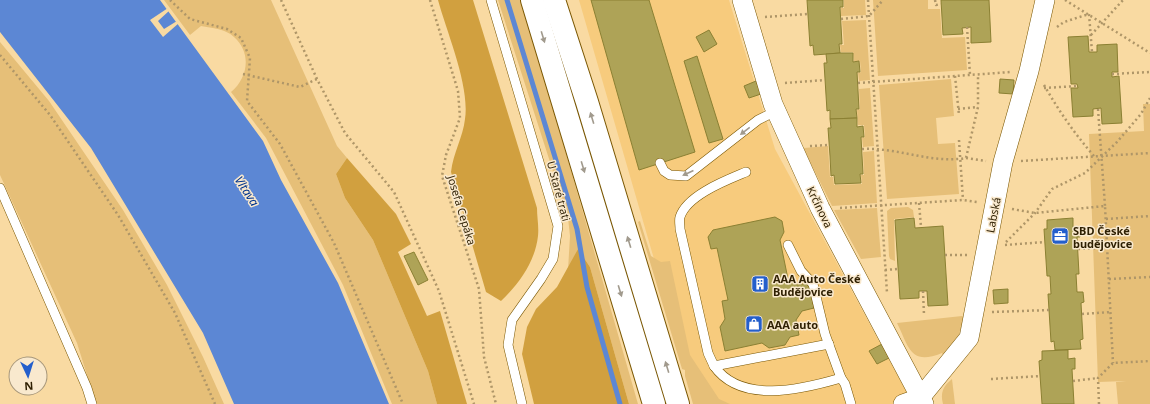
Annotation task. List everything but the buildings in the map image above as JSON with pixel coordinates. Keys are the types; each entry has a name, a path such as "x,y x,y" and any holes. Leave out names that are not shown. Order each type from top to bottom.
{"main road":[{"path":"532,0 654,404"},
{"path":"554,0 587,102 678,404"}],"street":[{"name":"Krčínova","path":"742,0 776,111 820,208 922,401"},
{"name":"Labská","path":"922,401 969,338 1003,162 1029,71 1045,0"},
{"path":"903,404 922,401"}],"lane":[{"name":"U Staré trati","path":"491,0 558,226 553,259 512,320 508,345 522,404"},
{"path":"660,163 664,171 670,175 686,176 758,120 776,111"},
{"path":"746,172 706,191 690,203 680,216 680,229 708,353 721,378 736,389 751,394 766,394 807,388 841,378"},
{"path":"0,188 87,388 92,404"},
{"path":"788,245 801,271 813,284 829,344 841,378 845,384 851,404"},
{"path":"714,366 829,344"}],"path":[{"path":"170,0 190,19 227,29 241,38 250,58 247,101 280,144 334,243 403,404"},
{"path":"281,0 317,79 345,133 394,192 439,291 474,404"},
{"name":"Josefa Cepáka","path":"430,0 458,91 460,106 460,118 446,155 442,176 479,289 484,357 496,404"},
{"path":"868,0 886,283"},
{"path":"841,19 869,16 883,0"},
{"path":"935,0 936,4 941,4"},
{"path":"1065,0 1103,22 1150,53"},
{"path":"1091,36 1123,0"},
{"path":"764,17 808,14"},
{"path":"1055,29 1064,22 1090,14"},
{"path":"1090,14 1092,52"},
{"path":"967,27 970,75"},
{"path":"0,55 50,115 118,215 175,312 215,404"},
{"path":"858,83 1016,72"},
{"path":"1112,74 1150,72"},
{"path":"243,74 300,87 317,79"},
{"path":"966,158 978,108 978,74"},
{"path":"955,76 959,115"},
{"path":"782,83 825,80"},
{"path":"1043,83 1072,131 1094,156"},
{"path":"1040,89 1078,86"},
{"path":"1003,245 1035,212 1052,189 1085,173 1117,142 1141,114 1150,98"},
{"path":"958,109 978,108"},
{"path":"1098,108 1106,219 1113,363"},
{"path":"958,140 963,200"},
{"path":"807,146 829,144"},
{"path":"862,149 877,148 946,160 966,158 986,161"},
{"path":"1018,161 1150,153"},
{"path":"838,208 963,200 978,203"},
{"path":"919,204 921,227"},
{"path":"1008,208 1035,212 1105,206"},
{"path":"1106,219 1150,216"},
{"path":"999,246 1045,242"},
{"path":"1078,249 1107,248"},
{"path":"945,255 975,254"},
{"path":"885,270 898,269"},
{"path":"1109,279 1150,277"},
{"path":"923,291 924,315"},
{"path":"986,313 1050,310"},
{"path":"1082,314 1110,312"},
{"path":"1073,380 1098,378 1113,363 1150,361"},
{"path":"991,379 1041,376"},
{"path":"1098,378 1099,404"}],"shaded area":[{"path":"164,0 271,0 337,146 347,158 336,174 345,198 373,240 428,371 437,404 392,404 343,285 266,138 231,92 241,80 246,65 244,50 240,43 231,34 210,27 201,26 190,35"},
{"path":"438,0 473,0 537,208 538,236 530,264 520,280 501,301 486,292 451,172 464,126 466,106 457,60"},
{"path":"498,0 522,0 638,404 629,404 590,267 578,249 568,270 570,236 568,218"},
{"path":"579,0 729,0 775,149 913,404 696,404"},
{"path":"844,0 865,0 866,15 841,16 841,8 844,8"},
{"path":"873,0 928,0 928,9 940,9 942,38 965,37 967,70 878,76"},
{"path":"866,20 870,80 859,81 858,73 861,72 860,61 854,61 853,52 841,52 840,45 844,45 842,21"},
{"path":"0,42 49,101 123,210 167,285 203,357 224,404 96,404 77,343 0,175"},
{"path":"951,79 954,116 936,118 938,144 955,143 959,194 887,199 879,85"},
{"path":"870,88 874,146 863,147 862,138 865,137 864,125 858,125 857,110 860,109 859,89"},
{"path":"1143,104 1150,104 1150,404 1118,404 1116,382 1126,381 1098,382 1089,134 1144,131"},
{"path":"828,146 830,177 833,177 834,185 862,184 861,175 864,175 863,152 874,151 877,203 832,206 804,150 804,148"},
{"path":"347,158 396,214 411,244 398,252 427,316 440,311 467,404 437,404 428,371 373,240 345,198 336,174"},
{"path":"908,207 913,210 914,217 894,219 895,261 890,259 889,256 887,211 891,208"},
{"path":"877,208 881,257 861,259 834,210"},
{"path":"640,221 651,256 661,262 670,261 690,355 719,399 730,404 693,404 685,376 685,370 682,369 638,222"},
{"path":"578,249 590,267 629,404 534,404 522,354 527,327 536,309 557,287"},
{"path":"964,317 958,338 944,357 942,353 923,357 917,356 908,346 897,323"},
{"path":"952,379 955,404 943,404 943,390 946,384"}],"water":[{"name":"Vltava","path":"0,0 160,0 263,141 281,180 338,283 389,404 234,404 203,333 91,148 0,32"}],"pier":[{"path":"168,8 170,10 158,21 164,29 177,21 179,23 163,37 150,20"}],"waterway":[{"path":"507,0 577,229 587,287 620,404"}],"place":[{"name":"SBD České budějovice","path":"1060,236"},
{"name":"AAA Auto České Budějovice","path":"760,284"},
{"name":"AAA auto","path":"754,324"}]}
